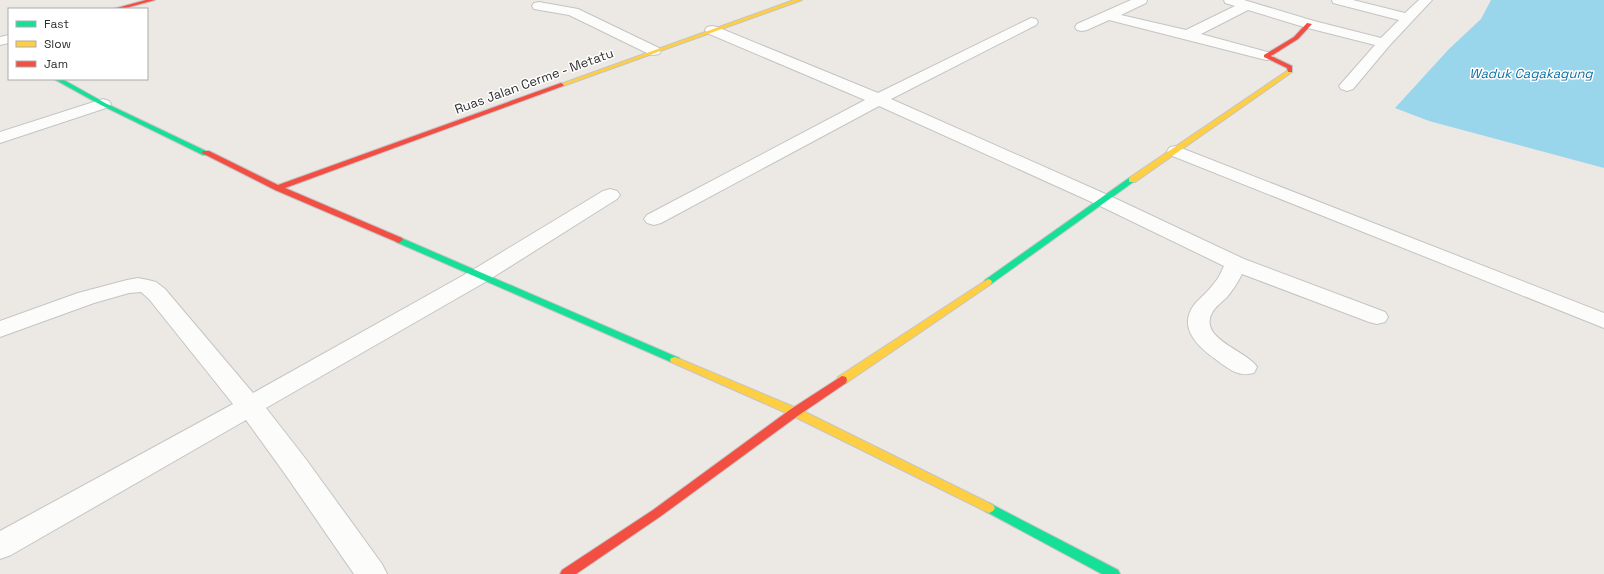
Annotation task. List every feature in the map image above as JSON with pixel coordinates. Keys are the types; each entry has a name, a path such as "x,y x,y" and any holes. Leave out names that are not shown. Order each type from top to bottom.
{"main road":[{"path":"120,8 152,0"},
{"name":"Ruas Jalan Cerme - Metatu","path":"278,188 712,30 799,0"},
{"path":"1266,56 1296,38 1309,24"},
{"path":"566,574 657,513 795,412 970,295 1103,200 1290,72 1290,67 1266,56"},
{"path":"59,80 103,104 278,188 795,412 1009,518 1114,574"}],"street":[{"path":"1082,27 1140,0"},
{"path":"1230,0 1309,24 1384,43"},
{"path":"1338,0 1407,18"},
{"path":"1347,86 1384,43 1426,0"},
{"path":"1188,35 1247,5"},
{"path":"539,6 573,12 654,51"},
{"path":"1108,16 1188,35 1266,56"},
{"path":"654,219 830,124 880,100 1031,22"},
{"path":"712,30 880,100 1103,200 1236,264 1377,317"},
{"path":"0,138 103,104"},
{"path":"1176,151 1604,321"},
{"path":"0,546 479,276 610,195"},
{"path":"1236,264 1224,286 1200,313 1199,325 1204,337 1217,351 1246,367"},
{"path":"0,329 86,298 138,285 148,288 157,294 250,406 295,466 371,574"}],"water":[{"name":"Waduk Cagakagung","path":"1491,0 1604,0 1604,168 1429,121 1395,108 1449,49 1481,19"}],"traffic: fast":[{"path":"59,80 103,104 206,153"},
{"path":"988,282 1132,180"},
{"path":"399,240 675,360"},
{"path":"989,508 1114,574"}],"traffic: slow":[{"path":"561,85 799,0"},
{"path":"1132,180 1290,71"},
{"path":"842,380 988,282"},
{"path":"675,360 795,412 989,508"}],"traffic: jam":[{"path":"120,8 152,0"},
{"path":"1290,71 1290,67 1266,56 1296,38 1309,24"},
{"path":"278,188 561,85"},
{"path":"206,153 278,188 399,240"},
{"path":"566,574 657,513 795,412 842,380"}]}
